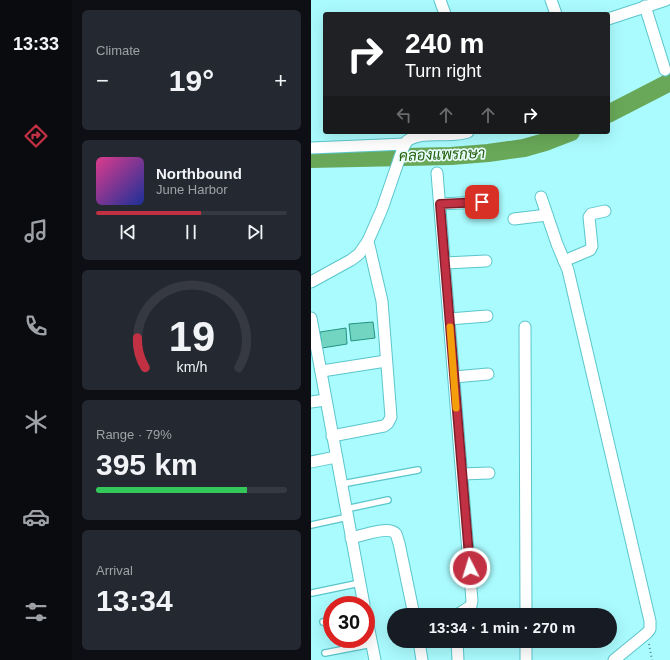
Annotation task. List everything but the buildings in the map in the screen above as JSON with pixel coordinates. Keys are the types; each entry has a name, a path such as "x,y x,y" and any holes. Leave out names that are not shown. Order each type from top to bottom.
{"street":[{"path":"440,0 444,12"},
{"path":"551,0 555,12"},
{"path":"610,18 666,0"},
{"path":"645,6 665,70"},
{"path":"311,148 406,141 422,136 450,136 461,134"},
{"path":"312,280 321,277 351,260 359,254 368,241 382,209 406,141"},
{"path":"437,173 472,601 471,606 468,608"},
{"path":"541,197 569,274 651,621 650,629 647,633 614,660"},
{"path":"440,204 482,202"},
{"path":"564,261 590,250 592,246 589,217 591,214 605,212"},
{"path":"514,219 547,215"},
{"path":"332,436 384,426 391,421 382,301 368,241"},
{"path":"445,263 486,261"},
{"path":"449,319 487,316"},
{"path":"311,318 362,596"},
{"path":"525,327 526,608"},
{"path":"322,372 386,361"},
{"path":"454,377 488,374"},
{"path":"311,402 325,400"},
{"path":"311,462 336,457"},
{"path":"462,474 489,473"},
{"path":"351,538 384,530 392,531 396,534 412,608"},
{"path":"372,648 375,660"},
{"path":"420,648 422,660"},
{"path":"457,648 458,660"},
{"path":"526,648 526,660"}],"lane":[{"path":"341,484 418,470"},
{"path":"311,525 388,500"},
{"path":"312,593 360,583"},
{"path":"325,653 351,648"}],"path":[{"path":"647,633 652,660"}],"waterway":[{"name":"คลองแพรกษา","path":"610,113 670,82"},
{"name":"คลองแพรกษา","path":"311,159 451,156 488,153 524,148 566,134"}],"slow traffic":[{"path":"450,327 456,408"}],"route":[{"path":"470,568 440,204 482,202"}]}
